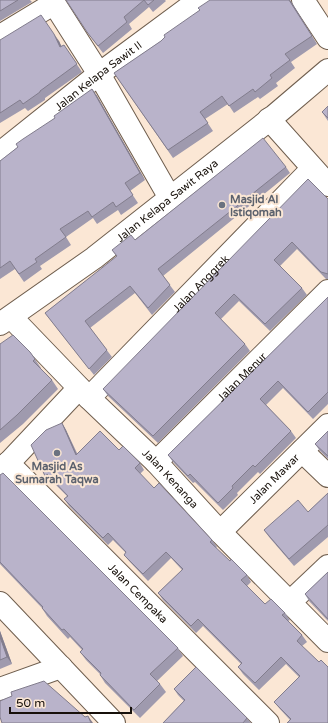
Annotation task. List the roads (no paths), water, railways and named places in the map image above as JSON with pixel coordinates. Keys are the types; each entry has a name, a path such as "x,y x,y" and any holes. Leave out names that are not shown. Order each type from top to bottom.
{"street":[{"name":"Jalan Kelapa Sawit II","path":"0,153 99,74 199,0"},
{"path":"303,0 328,38"},
{"path":"0,36 52,2 99,74 170,198"},
{"name":"Jalan Kelapa Sawit Raya","path":"5,320 94,258 269,119 328,70"},
{"path":"269,119 312,169 328,185"},
{"name":"Jalan Anggrek","path":"4,468 84,393 312,169"},
{"name":"Jalan Menur","path":"156,462 328,291"},
{"name":"Jalan Kenanga","path":"5,320 156,462 220,532 328,641"},
{"name":"Jalan Mawar","path":"220,532 328,426"},
{"path":"302,451 328,476"},
{"name":"Jalan Cempaka","path":"4,468 268,723"},
{"path":"290,602 328,566"},
{"path":"0,604 114,723"},
{"path":"0,689 62,667"}],"place":[{"name":"Masjid Al Istiqomah","path":"222,205"},
{"name":"Masjid As Sumarah Taqwa","path":"57,453"}]}
